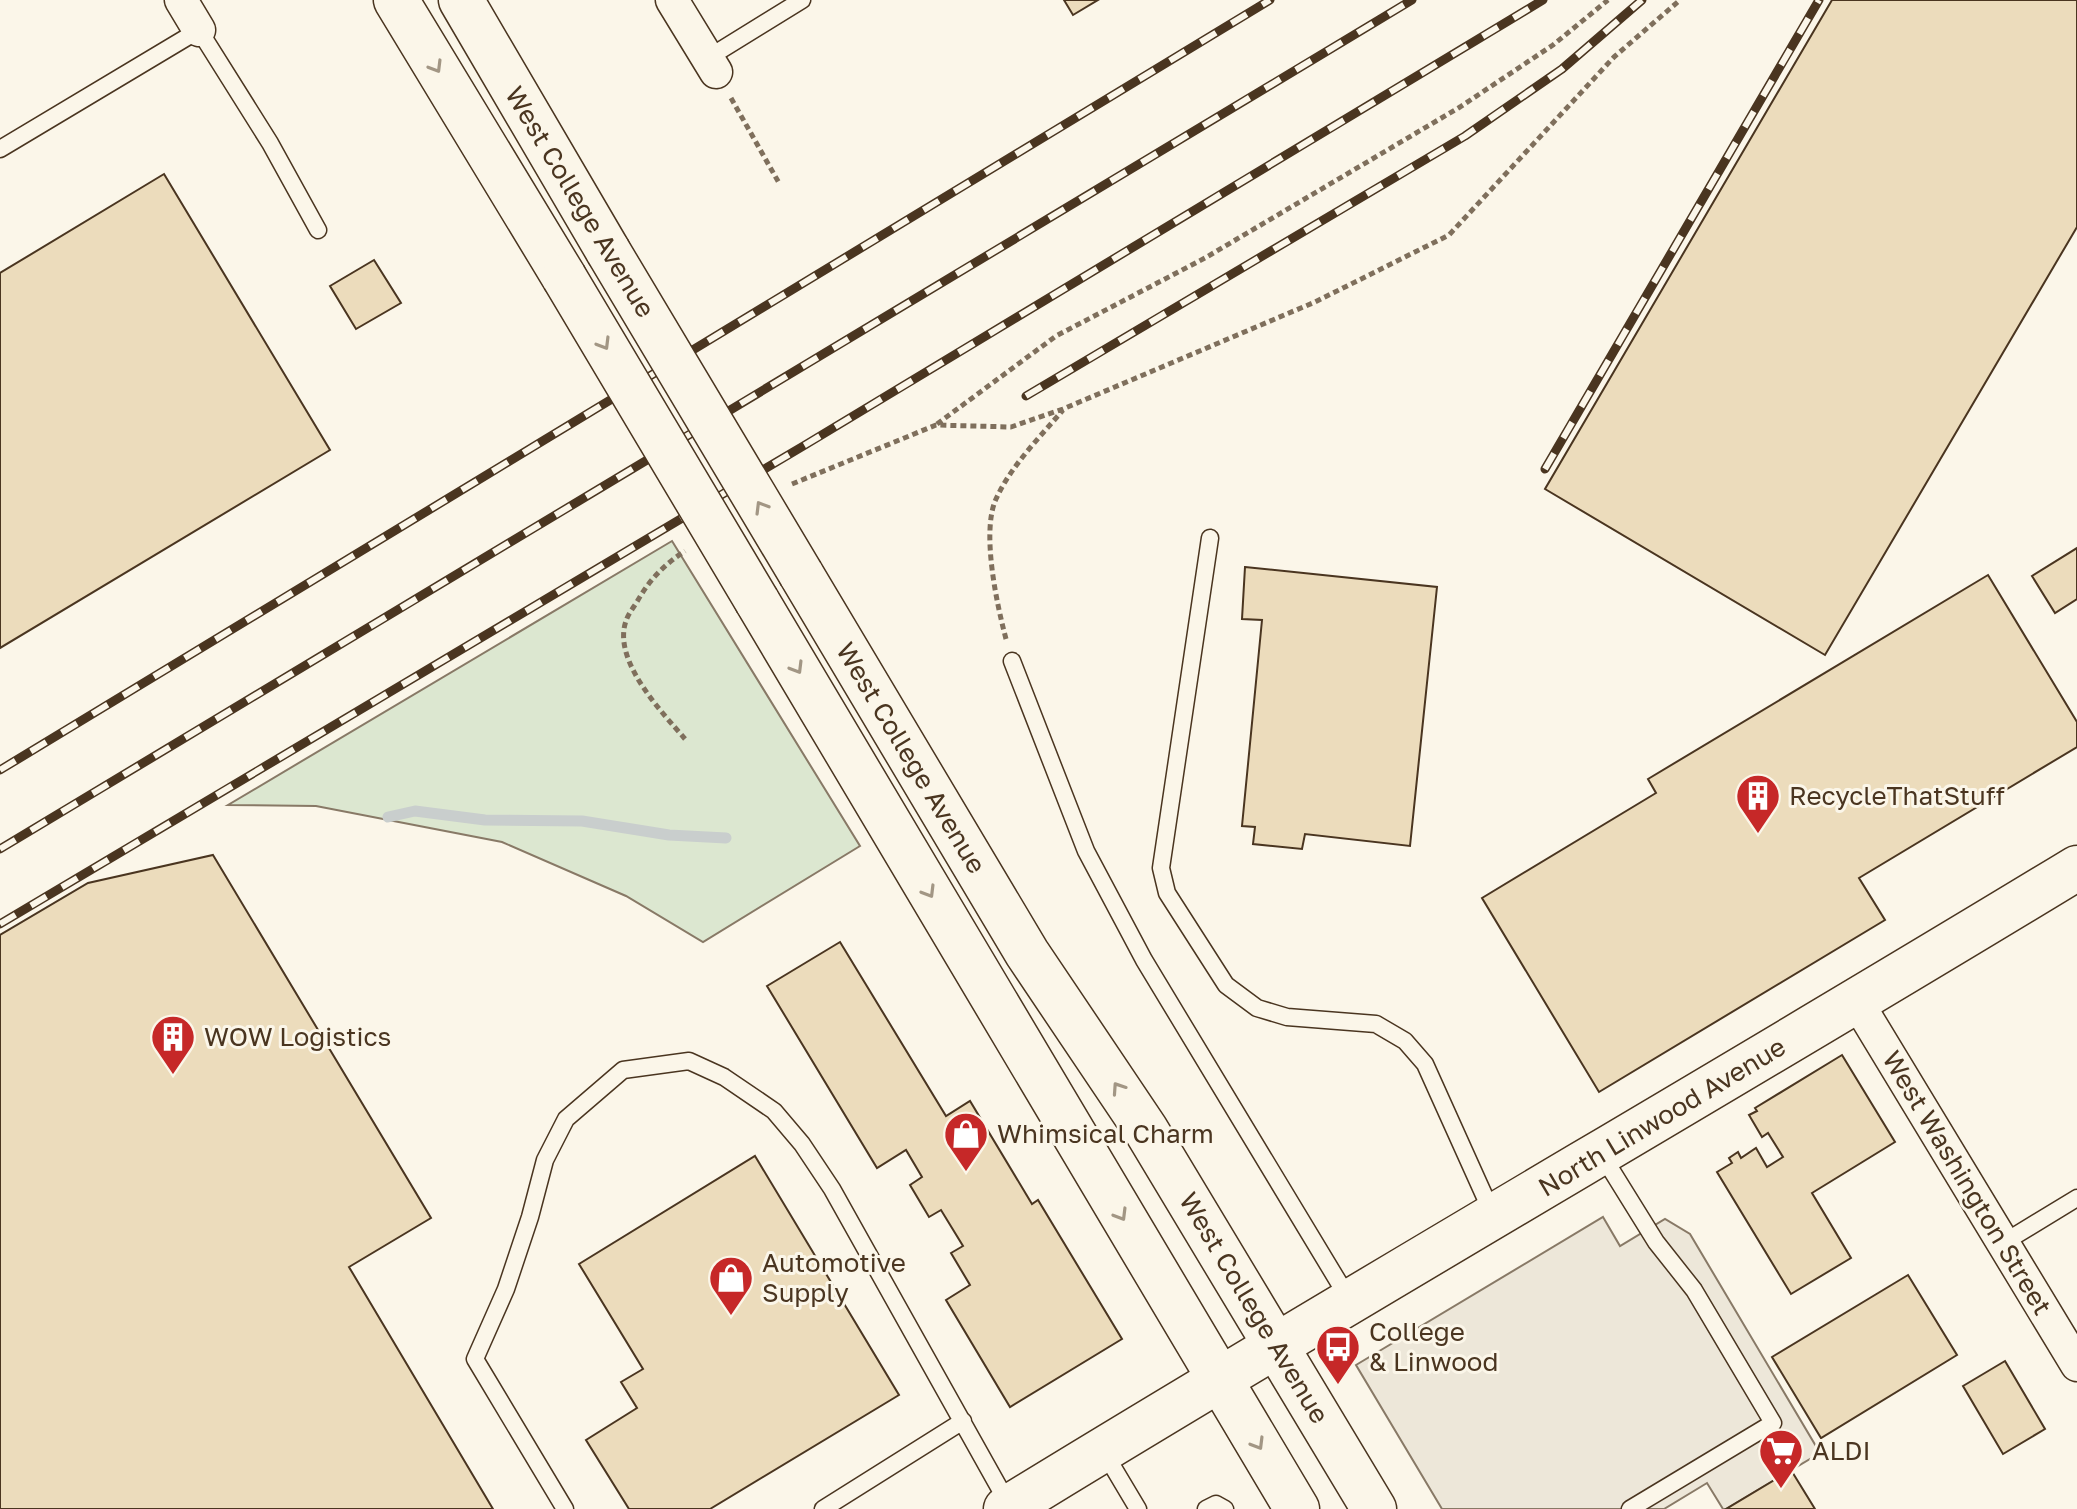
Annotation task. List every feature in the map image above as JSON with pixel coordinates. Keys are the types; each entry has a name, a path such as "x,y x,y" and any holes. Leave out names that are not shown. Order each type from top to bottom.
{"main road":[{"name":"West College Avenue","path":"396,0 757,601 1248,1362 1374,1509"},
{"name":"West College Avenue","path":"461,0 1027,953 1146,1130 1248,1362 1297,1509"},
{"name":"North Linwood Avenue","path":"1008,1508 2077,868"}],"street":[{"path":"181,0 199,30"},
{"path":"672,0 712,65"},
{"name":"West Washington Street","path":"1857,1002 2077,1365"}],"lane":[{"path":"712,65 802,0"},
{"path":"0,149 199,30 270,143 318,230"},
{"path":"1210,538 1161,868 1167,893 1226,985 1257,1008 1287,1017 1376,1024 1405,1041 1425,1064 1494,1217"},
{"path":"1012,661 1086,851 1144,960 1350,1301"},
{"path":"565,1509 475,1359 506,1289 545,1160 566,1119 623,1070 689,1061 724,1077 774,1111 802,1144 832,1189 963,1421 1008,1508"},
{"path":"1601,1153 1656,1242 1694,1290 1773,1423 1630,1509"},
{"path":"2003,1243 2077,1198"},
{"path":"823,1509 963,1421"},
{"path":"1103,1450 1138,1509"},
{"path":"1206,1509 1216,1504 1225,1509"}],"path":[{"path":"781,491 853,457 936,425 1056,336 1205,258 1460,107 1553,45 1608,0"},
{"path":"936,425 1011,427 1063,409 1315,302 1449,235 1614,57 1680,0"},
{"path":"712,65 779,183"},
{"path":"1012,661 995,597 991,529 994,502 1027,452 1063,409"},
{"path":"685,739 644,690 625,653 625,623 660,570 693,546"}],"green space":[{"path":"672,541 860,846 703,942 626,896 502,842 316,806 228,805"}],"shaded area":[{"path":"1603,1217 1620,1246 1665,1219 1690,1234 1820,1453 1726,1509 1723,1509 1707,1483 1664,1509 1442,1509 1356,1365"}],"building":[{"path":"1064,0 1098,0 1073,15"},
{"path":"1832,0 2077,0 2077,227 1825,655 1545,489"},
{"path":"164,174 330,450 0,648 0,273"},
{"path":"374,260 401,303 356,329 330,286"},
{"path":"2077,548 2077,599 2055,613 2032,576"},
{"path":"1245,567 1437,587 1410,846 1305,834 1302,849 1253,844 1255,827 1242,826 1262,620 1242,619"},
{"name":"RecycleThatStuff","path":"1988,575 2077,722 2077,747 1859,878 1885,920 1599,1092 1482,898 1656,793 1648,779"},
{"name":"WOW Logistics","path":"213,855 431,1218 349,1267 493,1509 0,1509 0,935 88,883"},
{"name":"Whimsical Charm","path":"840,942 946,1116 970,1101 1032,1204 1038,1200 1122,1339 1010,1407 946,1300 970,1285 951,1253 963,1246 941,1210 929,1217 910,1185 922,1177 906,1150 877,1168 767,986"},
{"path":"1842,1055 1895,1142 1812,1193 1851,1258 1791,1294 1717,1172 1732,1163 1729,1158 1738,1152 1741,1158 1756,1148 1767,1167 1783,1157 1768,1133 1762,1137 1749,1115 1757,1111 1755,1108"},
{"name":"Automotive Supply","path":"755,1156 899,1395 710,1509 629,1509 586,1440 637,1408 621,1382 643,1369 579,1264"},
{"path":"1908,1275 1957,1355 1821,1438 1772,1357"},
{"path":"2005,1361 2045,1429 2003,1454 1963,1386"},
{"name":"ALDI","path":"1791,1470 1815,1509 1726,1509"}],"waterway":[{"path":"388,817 415,811 485,820 582,821 669,835 726,838"}],"railway":[{"path":"0,770 1270,0"},
{"path":"0,849 1412,0"},
{"path":"0,924 805,445 1543,0"},
{"path":"1026,396 1465,136 1562,69 1642,0"},
{"path":"1545,469 1819,0"}],"place":[{"name":"RecycleThatStuff","path":"1758,835"},
{"name":"WOW Logistics","path":"173,1076"},
{"name":"Whimsical Charm","path":"966,1173"},
{"name":"Automotive Supply","path":"731,1317"},
{"name":"College & Linwood","path":"1338,1386"},
{"name":"ALDI","path":"1781,1490"}]}
